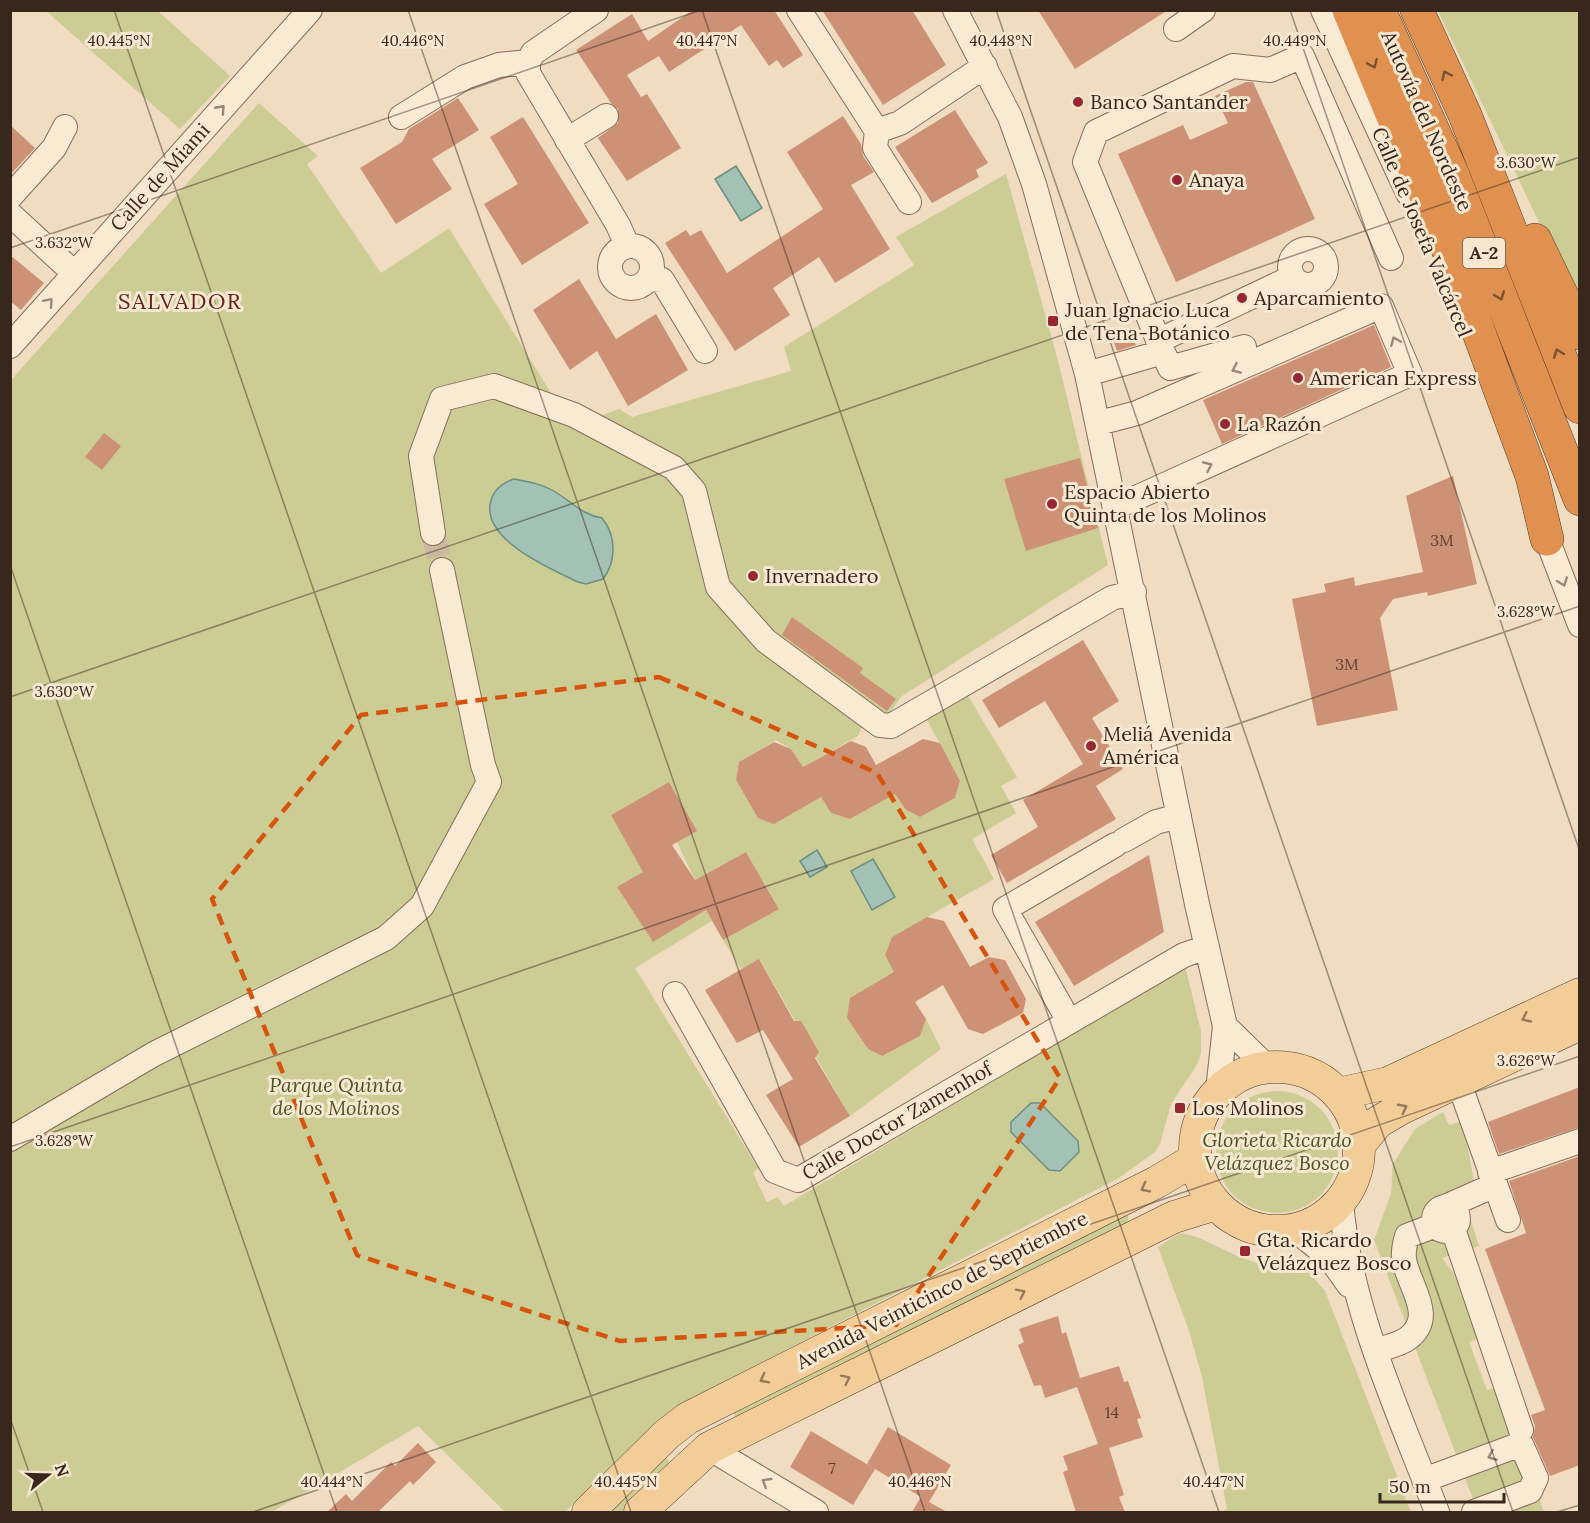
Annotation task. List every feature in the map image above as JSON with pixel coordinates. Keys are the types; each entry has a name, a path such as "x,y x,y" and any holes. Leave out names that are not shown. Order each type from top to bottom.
{"highway":[{"path":"1349,10 1452,260 1532,476 1547,539"},
{"name":"Autovía del Nordeste","path":"1379,10 1452,173 1580,499"},
{"name":"Autovía del Nordeste","path":"1417,10 1465,115 1580,407"},
{"path":"1465,115 1500,164 1580,333"}],"main road":[{"path":"1338,1094 1388,1083 1580,994"},
{"path":"1359,1145 1378,1122 1402,1108 1580,1024"},
{"path":"1267,1067 1305,1072 1338,1094 1356,1127 1359,1145 1357,1168 1341,1201 1314,1223 1280,1231 1252,1228 1236,1220 1216,1204 1203,1183 1196,1159 1195,1141 1201,1117 1218,1091 1233,1080 1267,1067"},
{"name":"Avenida Veinticinco de Septiembre","path":"588,1512 678,1426 1157,1182 1196,1159"},
{"name":"Avenida Veinticinco de Septiembre","path":"640,1512 700,1455 1174,1217 1216,1204"},
{"path":"678,1426 674,1453 700,1455"}],"street":[{"name":"Calle de Miami","path":"10,346 310,10"},
{"path":"401,117 479,70 528,62 549,40 596,10"},
{"path":"799,10 877,131 875,148 914,194"},
{"path":"955,10 986,66 1010,117 1034,184 1088,374 1179,816 1225,1026 1218,1091"},
{"path":"1176,29 1203,10"},
{"name":"Calle de Josefa Valcárcel","path":"1323,10 1409,195 1580,625"},
{"path":"1244,347 1170,368 1085,162 1096,132 1233,66 1270,70 1302,56 1391,258"},
{"path":"528,62 528,73 535,88 618,225 627,246"},
{"path":"877,131 900,123 986,66"},
{"path":"567,140 606,116"},
{"path":"10,197 54,148 65,127"},
{"path":"10,214 74,273"},
{"path":"689,302 675,278 669,276 655,280 636,287 623,287 612,278 611,258 621,248 627,246 641,248 651,259 655,280 705,351"},
{"path":"1088,374 1110,370 1293,277"},
{"path":"1099,423 1137,413 1380,306 1410,374 1116,507"},
{"path":"433,533 421,456 442,399 494,386 574,415 674,468 694,492 718,588 766,641 880,725 891,726 1112,598 1134,592"},
{"path":"10,1139 154,1054 386,938 422,906 489,782 483,765 442,570"},
{"path":"1069,1021 1005,909 1156,822 1179,816"},
{"name":"Calle Doctor Zamenhof","path":"675,994 775,1171 798,1180 1184,955 1207,947"},
{"path":"1225,1026 1267,1067"},
{"path":"1459,1083 1508,1221"},
{"path":"1376,1351 1405,1340 1416,1331 1422,1313 1404,1259 1407,1236 1444,1220 1493,1179 1580,1141"},
{"path":"1341,1201 1345,1242 1362,1308 1437,1512"},
{"path":"1444,1220 1521,1430"},
{"path":"1294,1229 1329,1257 1362,1308"},
{"path":"1424,1480 1521,1444 1536,1478 1530,1491 1474,1512"},
{"path":"700,1455 816,1512"}],"highlighted area":[{"path":"659,677 877,773 1060,1078 896,1325 620,1341 357,1255 212,899 361,715"}],"green space":[{"path":"46,11 158,11 230,76 180,129"},
{"path":"1438,11 1579,11 1579,306"},
{"name":"Parque Quinta de los Molinos","path":"259,103 318,156 307,164 381,273 449,228 551,393 603,415 619,409 632,417 791,371 784,347 914,265 896,237 1006,174 1057,357 1108,565 902,696 888,715 848,696 863,724 858,736 803,767 791,749 776,740 739,762 736,780 821,797 831,813 850,819 895,794 906,810 920,817 955,798 960,781 927,720 968,696 1017,777 1001,786 1016,813 972,839 994,879 892,937 885,955 895,972 847,1018 868,1049 882,1056 920,1036 926,1019 941,1049 850,1116 760,960 741,969 723,940 779,908 746,852 695,880 677,842 696,830 669,782 611,815 677,853 617,887 653,942 706,910 712,921 635,968 758,1168 753,1173 767,1202 778,1197 784,1206 1185,966 1201,1031 1201,1053 1197,1065 1171,1104 1156,1151 1119,1178 681,1404 663,1417 565,1512 505,1512 418,1426 272,1512 11,1512 10,381"},
{"name":"Glorieta Ricardo Velázquez Bosco","path":"1277,1091 1301,1095 1320,1109 1334,1128 1338,1152 1334,1176 1320,1195 1301,1209 1277,1213 1253,1209 1234,1195 1220,1176 1216,1152 1220,1128 1234,1109 1253,1095"},
{"path":"1443,1112 1449,1125 1463,1121 1474,1182 1465,1202 1479,1246 1442,1258 1454,1274 1480,1338 1469,1342 1487,1390 1499,1387 1544,1512 1478,1512 1374,1240 1391,1194 1393,1164 1415,1129"},
{"path":"1123,1208 1128,1217 1126,1227 740,1423 729,1406"},
{"path":"1180,1233 1199,1238 1254,1262 1299,1268 1311,1275 1325,1291 1411,1512 1221,1512 1227,1509 1202,1377 1189,1331 1158,1247"},
{"path":"666,1457 671,1464 629,1512 602,1512"}],"shaded area":[{"path":"736,166 762,208 741,221 715,179"},
{"path":"514,479 549,489 585,512 602,518 610,532 613,548 611,564 603,579 586,584 552,570 522,552 498,530 491,518 491,500 498,488"},
{"path":"817,850 827,867 810,877 800,861"},
{"path":"873,859 895,897 872,910 851,871"},
{"path":"1031,1103 1040,1103 1078,1141 1079,1152 1060,1171 1049,1170 1011,1132 1011,1122"}],"building":[{"path":"693,10 774,10 803,55 783,68 777,60 769,66 741,25 669,72 659,56 627,75 641,97 647,94 681,148 627,181 598,138 618,123 618,109 611,103 576,50 632,14 648,41"},
{"path":"822,10 912,10 946,65 883,105"},
{"path":"1038,10 1168,10 1075,69"},
{"name":"Anaya","path":"1246,82 1253,82 1315,219 1176,282 1118,154 1183,125 1190,140 1228,123 1215,96"},
{"path":"458,98 479,130 432,159 452,189 396,224 360,168 402,142 409,129"},
{"path":"955,110 988,163 976,170 979,177 932,203 895,147"},
{"path":"843,116 861,144 863,156 874,172 851,185 890,249 835,283 819,257 773,288 790,315 735,351 665,243 686,230 690,236 701,230 727,273 823,209 787,152"},
{"path":"523,117 589,223 522,265 484,204 518,184 490,137"},
{"path":"10,125 35,148 10,175"},
{"path":"10,255 44,283 21,310 10,301"},
{"path":"579,279 616,339 656,314 688,370 628,406 597,351 570,370 533,310"},
{"name":"American Express","path":"1374,325 1391,367 1222,444 1203,400"},
{"path":"1130,329 1136,345 1117,351 1111,334"},
{"path":"104,433 121,446 102,470 85,457"},
{"name":"Espacio Abierto Quinta de los Molinos","path":"1080,458 1098,528 1026,551 1004,479"},
{"path":"1453,476 1477,584 1428,596 1427,592 1393,599 1380,618 1398,710 1317,726 1292,599 1326,592 1324,584 1354,577 1355,586 1423,572 1406,496"},
{"path":"792,617 863,668 860,673 896,699 887,711 782,635"},
{"name":"Meliá Avenida América","path":"1083,640 1119,701 1092,718 1123,769 1096,786 1116,819 1007,883 991,855 1038,827 1023,800 1083,764 1045,701 999,728 982,700"},
{"path":"923,739 940,743 960,781 955,798 920,817 906,810 895,794 850,819 831,813 821,797 774,824 758,818 736,780 739,762 774,742 791,749 803,767 851,741 866,747 876,765"},
{"path":"669,782 697,831 672,845 695,880 746,852 779,909 723,940 706,910 653,942 617,887 643,872 611,815"},
{"path":"1149,855 1164,932 1074,986 1035,922"},
{"path":"927,917 944,921 970,967 989,957 1005,960 1026,999 1023,1013 983,1034 968,1029 943,985 915,1002 926,1019 920,1036 882,1056 868,1049 847,1018 850,998 894,972 885,955 892,937"},
{"path":"759,959 794,1021 801,1021 819,1052 815,1058 850,1116 799,1147 766,1095 793,1079 763,1030 737,1043 705,990"},
{"path":"1580,1087 1580,1127 1499,1154 1488,1122"},
{"path":"1580,1156 1580,1465 1550,1476 1533,1437 1535,1426 1531,1415 1545,1410 1485,1249 1526,1233 1509,1181"},
{"path":"1058,1316 1062,1334 1066,1332 1080,1378 1119,1366 1124,1382 1128,1381 1141,1418 1137,1419 1143,1437 1109,1448 1124,1495 1119,1497 1125,1512 1076,1512 1063,1472 1068,1470 1063,1456 1098,1444 1077,1387 1045,1398 1041,1385 1034,1386 1018,1345 1024,1342 1019,1329"},
{"path":"888,1427 951,1465 929,1502 947,1512 912,1512 921,1497 867,1464"},
{"path":"811,1431 875,1469 853,1505 790,1467"},
{"path":"418,1443 436,1462 413,1485 410,1481 378,1512 327,1512 346,1494 352,1501 391,1462 395,1466"}],"tunnel":[{"path":"433,533 442,570"}],"place":[{"name":"Banco Santander","path":"1078,102"},
{"name":"Anaya","path":"1177,180"},
{"name":"Aparcamiento","path":"1242,298"},
{"name":"Juan Ignacio Luca de Tena-Botánico","path":"1053,321"},
{"name":"American Express","path":"1298,378"},
{"name":"La Razón","path":"1225,424"},
{"name":"Espacio Abierto Quinta de los Molinos","path":"1052,504"},
{"name":"Invernadero","path":"753,576"},
{"name":"Meliá Avenida América","path":"1091,746"},
{"name":"Los Molinos","path":"1180,1108"},
{"name":"Gta. Ricardo Velázquez Bosco","path":"1245,1251"}],"district":[{"name":"SALVADOR","path":"180,301"}]}
